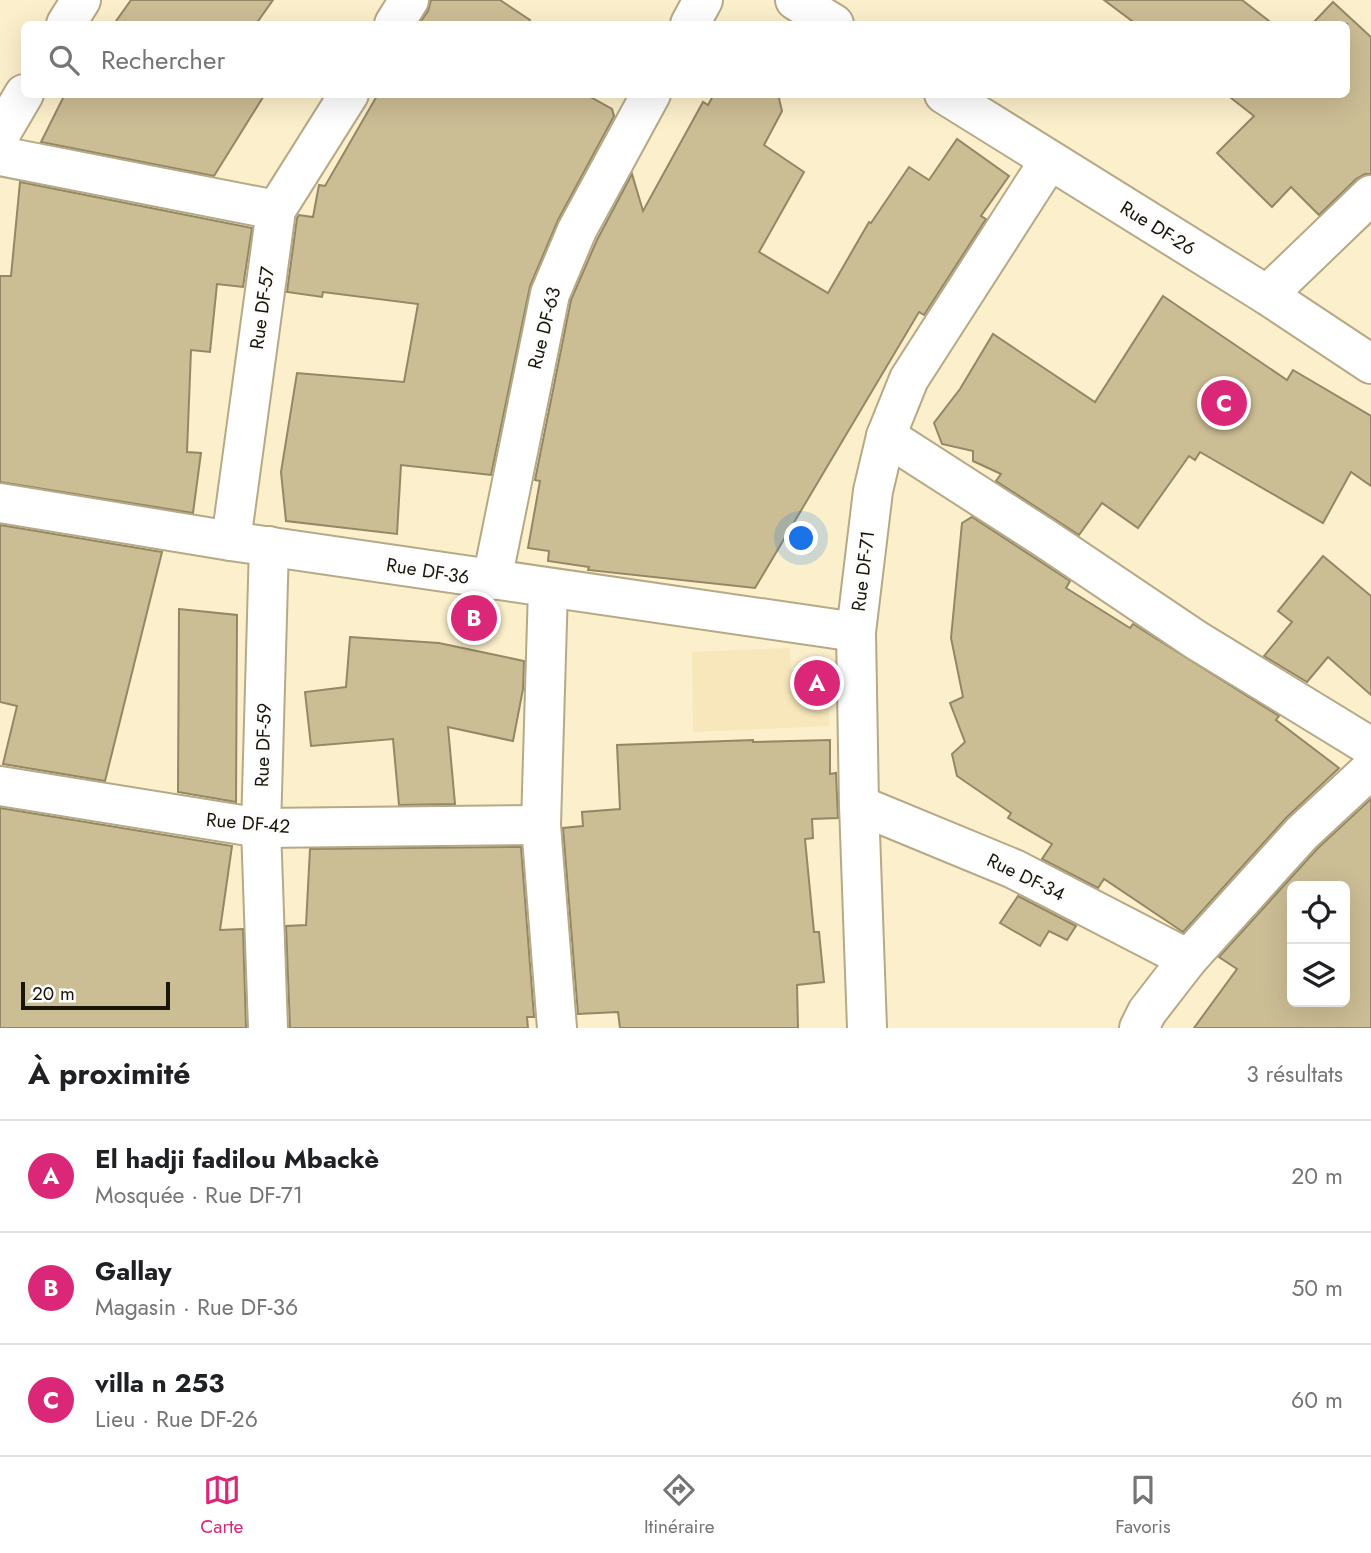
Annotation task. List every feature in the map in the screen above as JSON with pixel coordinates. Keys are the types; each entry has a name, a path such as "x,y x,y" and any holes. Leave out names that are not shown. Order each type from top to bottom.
{"street":[{"path":"68,21 81,0"},
{"path":"396,21 409,0"},
{"path":"692,21 703,0"},
{"path":"795,0 829,21"},
{"path":"0,135 22,98"},
{"name":"Rue DF-57","path":"230,541 275,210 346,98"},
{"name":"Rue DF-63","path":"492,580 550,294 577,230 649,98"},
{"name":"Rue DF-26","path":"950,98 1267,295 1371,364"},
{"path":"0,156 275,210"},
{"name":"Rue DF-71","path":"867,1028 856,632 873,491 886,436 909,379 1049,161"},
{"path":"1267,295 1371,195"},
{"path":"886,436 1196,640 1371,747"},
{"name":"Rue DF-36","path":"0,503 269,547 856,632"},
{"name":"Rue DF-59","path":"268,1028 261,828 269,547"},
{"path":"548,588 541,825 557,1028"},
{"path":"1139,1028 1147,1012 1188,959 1302,833 1371,769"},
{"name":"Rue DF-42","path":"0,786 261,828 541,825"},
{"name":"Rue DF-34","path":"859,805 1014,869 1188,959"}],"shaded area":[{"path":"790,648 791,670 828,669 829,726 693,732 692,652"}],"building":[{"path":"131,0 273,0 258,21 116,21"},
{"path":"431,0 500,0 530,20 421,21"},
{"path":"1104,0 1242,0 1269,21 1132,21"},
{"path":"1333,2 1371,37 1371,174 1356,179 1319,215 1291,187 1272,207 1217,153 1254,116 1231,98 1350,98 1350,21 1315,21"},
{"path":"63,98 263,98 214,176 41,142"},
{"path":"376,98 592,98 612,109 614,116 558,220 530,286 491,475 401,465 397,534 286,521 281,472 297,373 404,382 418,304 323,292 322,297 287,292 297,218 299,215 313,217 319,185 325,186"},
{"path":"712,98 779,98 782,111 764,145 804,172 759,252 828,293 869,222 871,223 909,167 929,180 957,139 1009,176 981,216 986,219 924,315 919,312 755,588 588,570 589,567 548,561 549,551 528,548 540,481 535,480 571,300 597,240 632,174 643,211 703,102 708,105"},
{"path":"20,182 252,228 243,287 217,284 210,352 191,350 187,452 201,453 193,513 0,482 0,276 11,276"},
{"path":"1163,296 1287,380 1293,370 1371,416 1371,486 1351,472 1323,523 1200,452 1195,460 1189,456 1138,528 1102,503 1079,535 996,481 1001,474 973,461 973,451 942,444 934,423 960,389 993,334 1095,402"},
{"path":"972,517 1070,581 1066,588 1130,628 1133,624 1279,716 1276,720 1339,768 1286,818 1183,932 1104,879 1098,888 1042,859 1052,844 1008,818 1011,813 957,776 952,754 965,742 950,703 963,697 951,638 962,523"},
{"path":"0,525 162,552 105,781 3,764 17,706 0,702"},
{"path":"1323,556 1371,596 1371,695 1328,657 1307,682 1264,656 1292,622 1278,611"},
{"path":"179,609 237,615 236,802 178,792"},
{"path":"350,637 439,643 524,661 523,689 513,741 448,727 455,804 399,805 393,739 311,746 305,692 346,687"},
{"path":"830,740 830,774 836,773 838,818 812,819 813,838 805,839 814,932 819,932 824,982 797,985 798,1028 620,1028 618,1012 578,1014 563,828 583,826 582,812 620,809 617,745"},
{"path":"1371,799 1371,1028 1194,1028 1237,969 1219,957 1287,882 1287,1007 1350,1007 1350,881 1288,881 1318,848"},
{"path":"0,808 232,846 220,930 243,929 246,1028 0,1028"},
{"path":"521,847 534,1017 527,1017 528,1028 290,1028 286,926 306,925 310,849"},
{"path":"1018,896 1076,926 1067,940 1049,931 1040,946 1000,923"}],"place":[{"name":"villa n 253","path":"1224,403"},
{"name":"Gallay","path":"474,618"},
{"name":"El hadji fadilou Mbackè","path":"817,683"}]}
